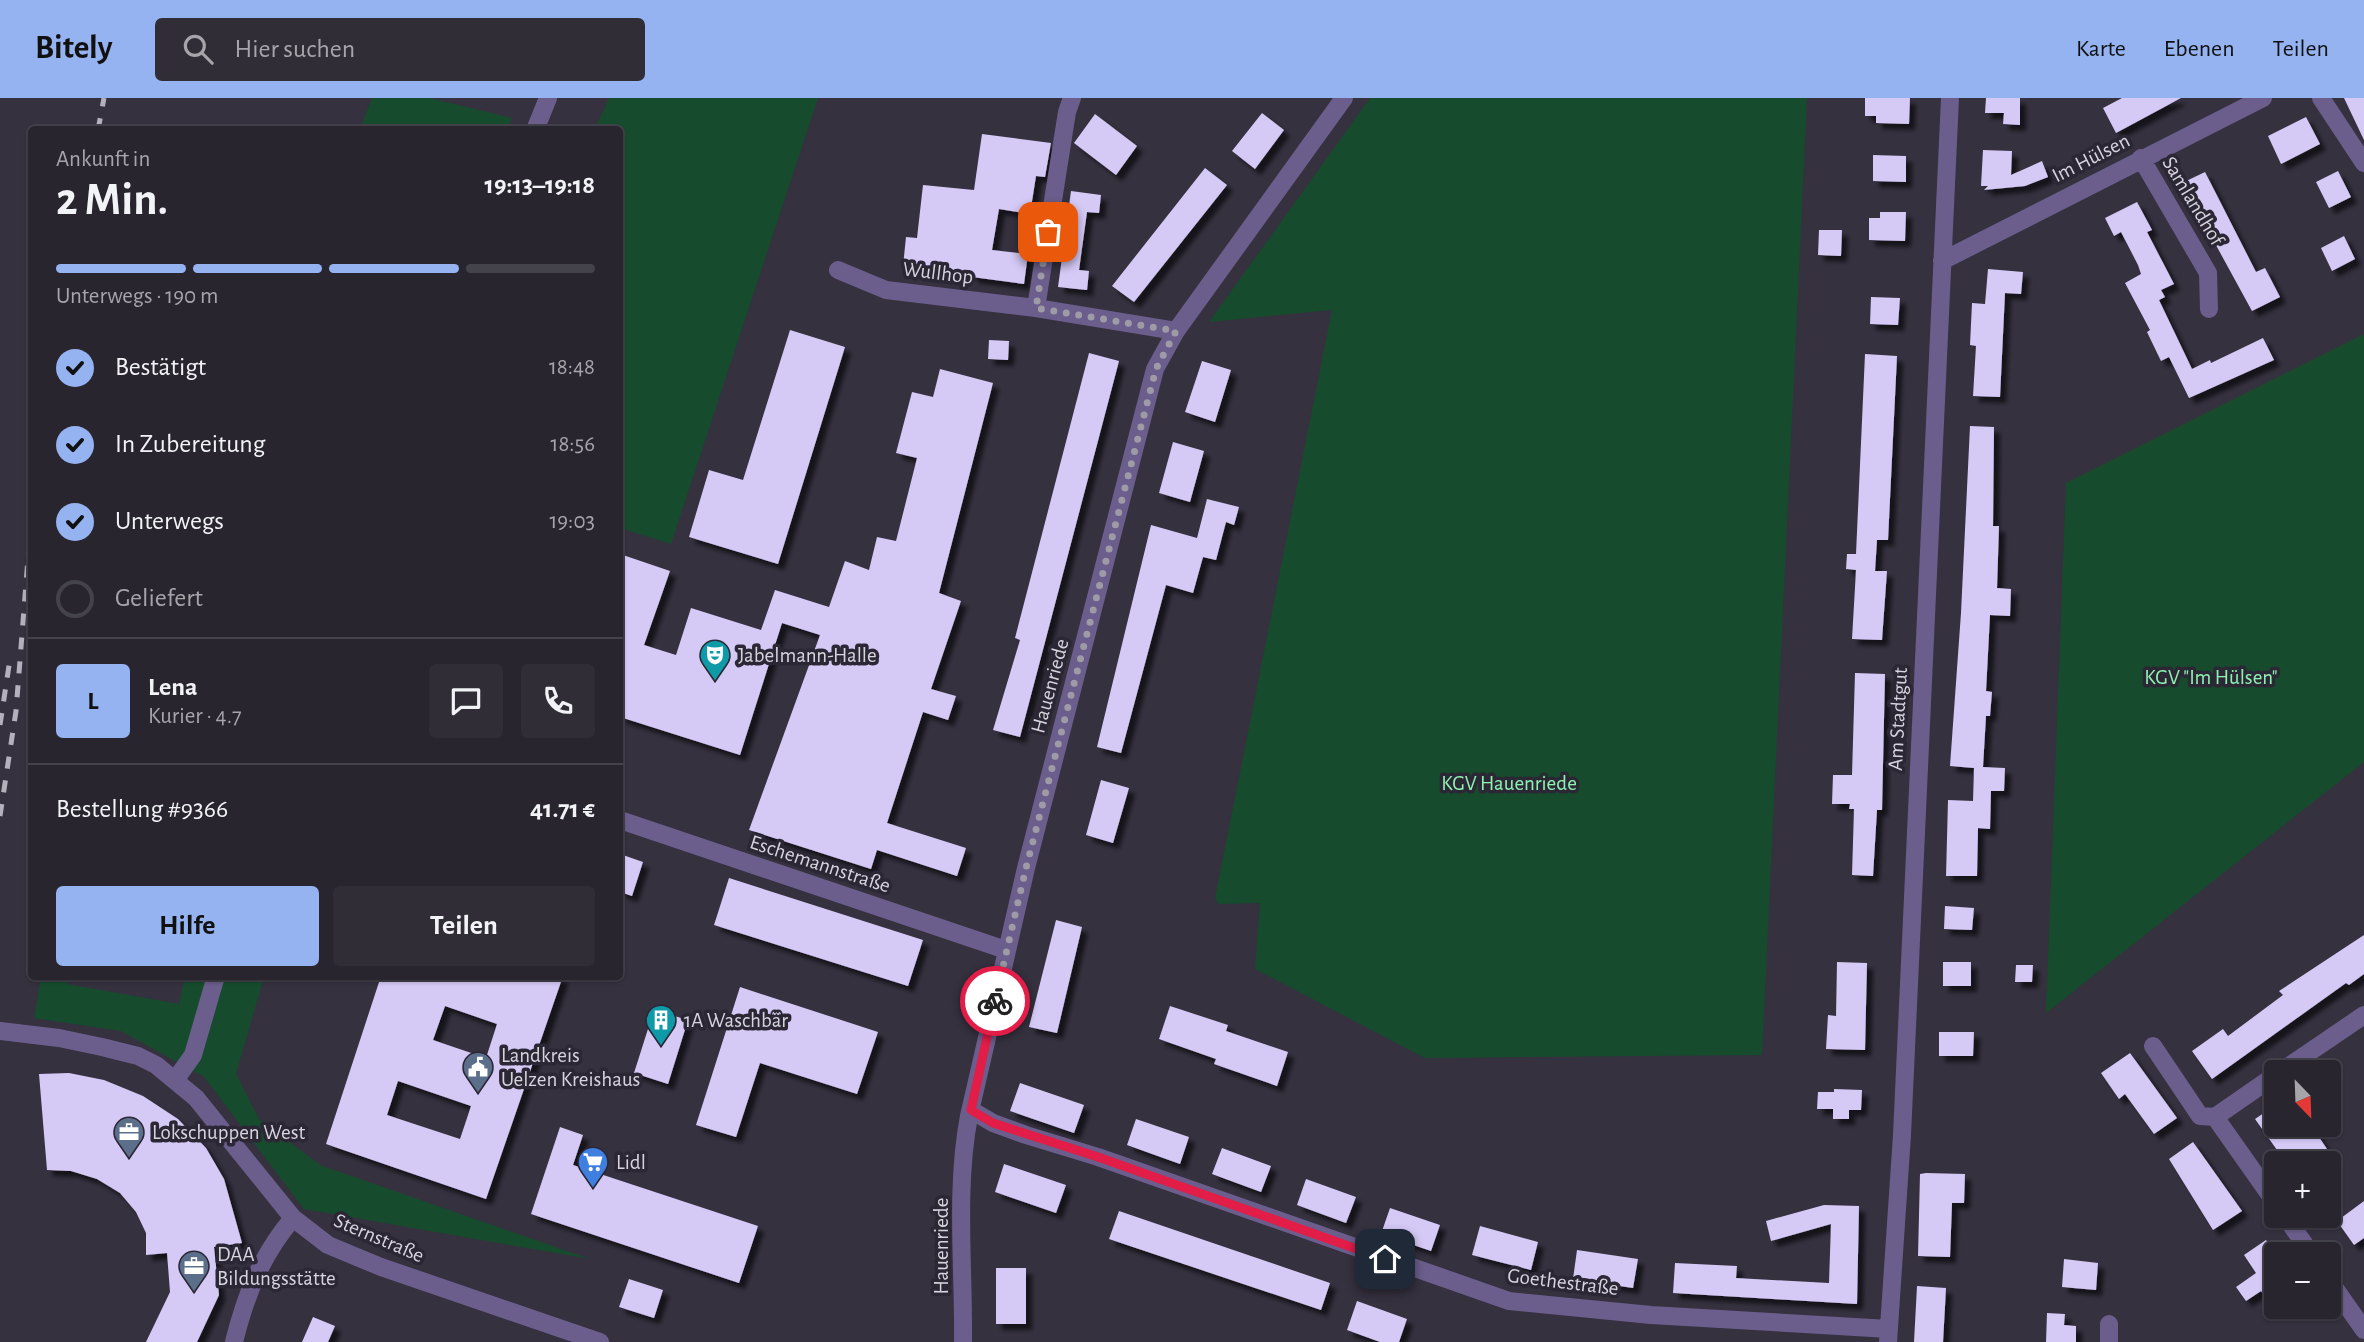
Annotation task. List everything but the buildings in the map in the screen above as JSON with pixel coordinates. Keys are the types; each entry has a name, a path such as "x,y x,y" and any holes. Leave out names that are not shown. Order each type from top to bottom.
{"street":[{"path":"537,126 548,98"},
{"path":"1036,308 1067,111 1072,98"},
{"name":"Hauenriede","path":"963,1342 964,1143 1006,950 1156,369 1176,331 1344,98"},
{"name":"Am Stadtgut","path":"1888,1336 1902,1135 1950,98"},
{"name":"Im Hülsen","path":"1941,261 2141,158 2230,106 2263,98"},
{"path":"2321,98 2364,163"},
{"name":"Samlandhof","path":"2141,158 2208,272 2209,309"},
{"name":"Wullhop","path":"838,270 886,290 1036,308 1176,331"},
{"name":"Eschemannstraße","path":"623,821 1006,950"},
{"path":"176,1079 192,1055 215,980"},
{"path":"2298,1060 2364,1015"},
{"name":"Sternstraße","path":"0,1031 59,1038 138,1056 176,1079 196,1098 293,1218 328,1245 381,1267 600,1342"},
{"path":"2153,1046 2200,1116 2215,1117 2264,1084"},
{"name":"Goethestraße","path":"971,1110 993,1123 1015,1131 1098,1157 1509,1301 1888,1336"},
{"path":"2215,1117 2264,1187"},
{"path":"234,1342 255,1274 271,1244 293,1218"},
{"path":"2341,1297 2364,1330"}],"green space":[{"path":"372,98 430,98 512,118 508,126 361,126"},
{"path":"609,98 818,98 671,544 623,529 623,126 596,126"},
{"name":"KGV Hauenriede","path":"1370,98 1807,98 1762,1055 1425,1058 1255,969 1260,903 1219,904 1215,898 1332,310 1209,322"},
{"name":"KGV \"Im Hülsen\"","path":"2364,334 2364,762 2046,1013 2066,483"},
{"path":"40,980 68,980 67,984 179,1004 184,980 263,980 236,1074 259,1119 320,1165 590,1259 304,1209 204,1077 121,1031 34,1018"}],"railway":[{"path":"99,126 104,98"},
{"path":"0,816 16,711 28,558"},
{"path":"0,725 10,659"}],"way so far":[{"path":"995,1001 1026,868 1156,369 1176,331 1036,308 1048,232"}],"place":[{"name":"Jabelmann-Halle","path":"715,682"},
{"name":"1A Waschbär","path":"661,1047"},
{"name":"Landkreis Uelzen Kreishaus","path":"478,1094"},
{"name":"Lokschuppen West","path":"129,1159"},
{"name":"Lidl","path":"593,1189"},
{"name":"DAA Bildungsstätte","path":"194,1293"}],"route":[{"path":"995,1001 971,1110 993,1123 1026,1135 1098,1157 1385,1259"}]}
